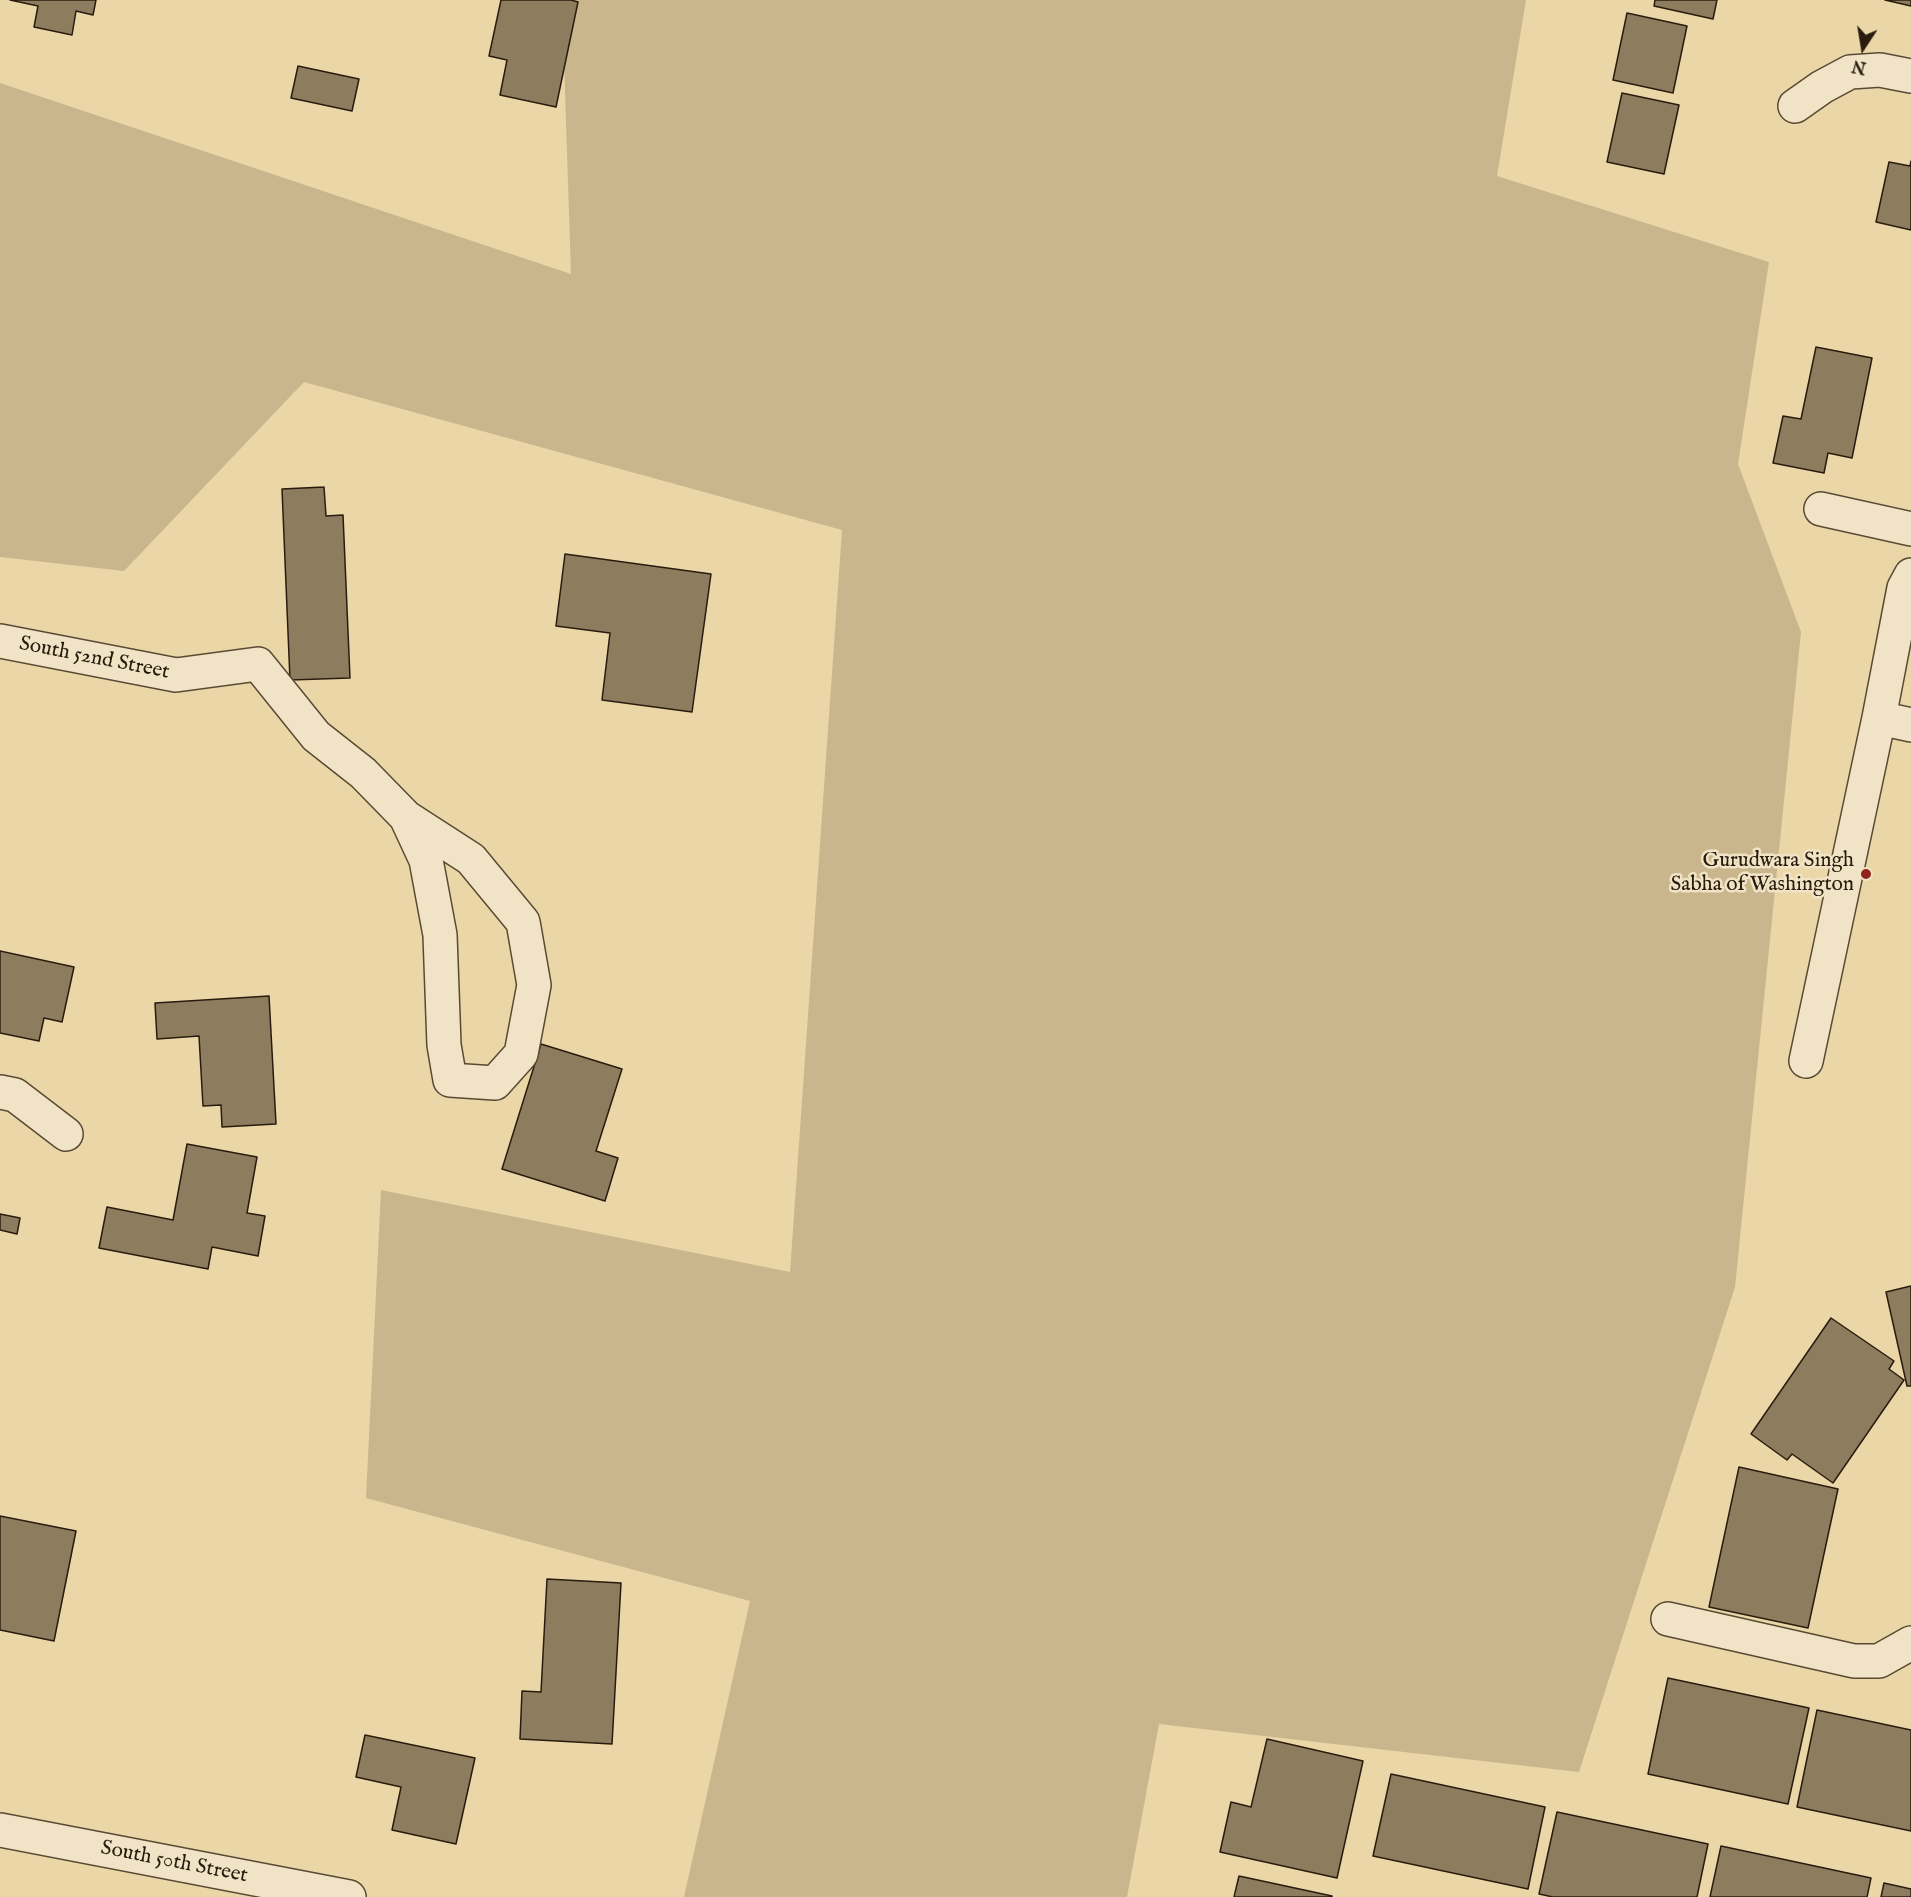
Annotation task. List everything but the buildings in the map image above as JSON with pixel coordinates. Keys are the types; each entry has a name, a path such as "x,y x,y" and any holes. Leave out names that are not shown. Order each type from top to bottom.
{"street":[{"path":"1795,106 1822,87 1850,72 1880,70 1911,76"},
{"path":"1821,509 1911,529"},
{"path":"1806,1061 1879,718 1904,588 1911,575"},
{"name":"South 52nd Street","path":"0,641 176,675 258,664 316,736 363,773 406,817"},
{"path":"1879,718 1911,725"},
{"path":"406,817 471,859 523,922 534,985 521,1054 495,1083 450,1080 444,1046 440,935 426,860 406,817"},
{"path":"0,1092 15,1095 66,1134"},
{"path":"1668,1619 1854,1661 1879,1661 1911,1643"},
{"name":"South 50th Street","path":"0,1830 349,1897"}],"shaded area":[{"path":"562,0 1526,0 1497,176 1769,262 1738,464 1801,632 1735,1287 1579,1772 1159,1724 1127,1897 684,1897 750,1601 366,1498 381,1190 790,1272 842,530 304,382 124,571 0,557 0,83 571,274"}],"place":[{"name":"Gurudwara Singh Sabha of Washington","path":"1866,874"}]}
